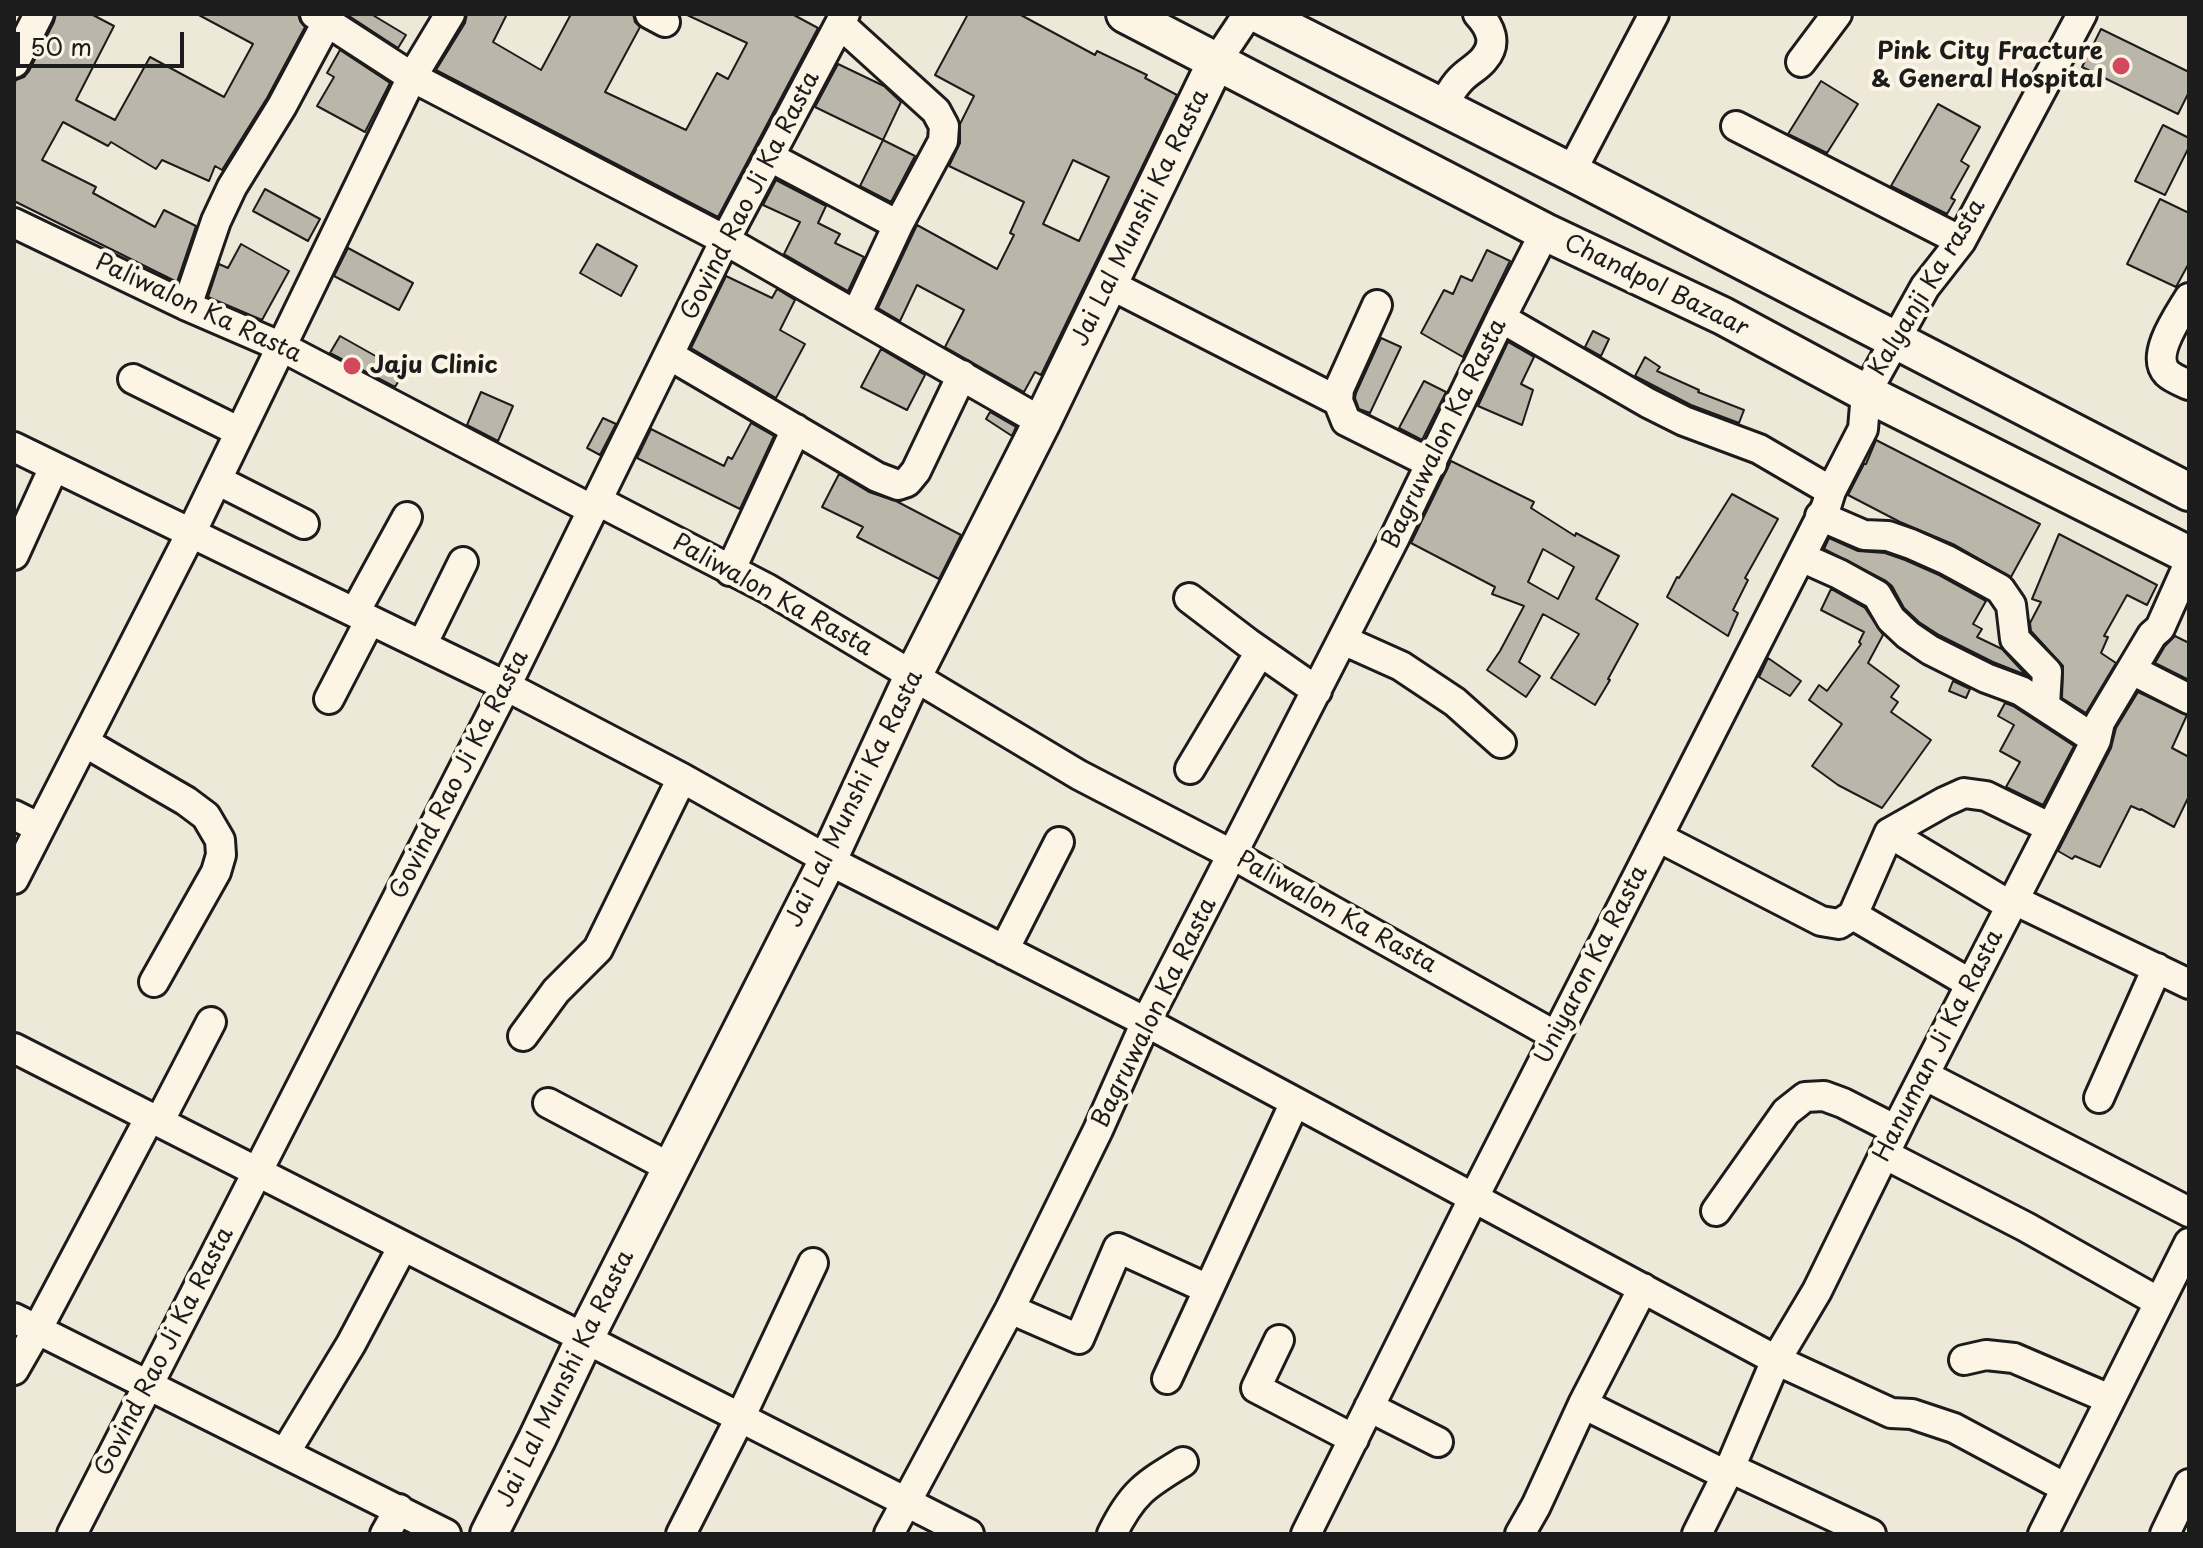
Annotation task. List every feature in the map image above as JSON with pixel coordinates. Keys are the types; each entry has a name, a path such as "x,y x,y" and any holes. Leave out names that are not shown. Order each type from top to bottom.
{"main road":[{"name":"Chandpol Bazaar","path":"1125,14 1545,232 1723,316 1866,393 2189,555"},
{"path":"1258,14 1571,172 2189,492"},
{"name":"Jai Lal Munshi Ka Rasta","path":"489,1534 828,860 913,676 1042,422 1216,62"}],"street":[{"path":"14,63 39,14"},
{"path":"14,879 191,533 412,77 450,14"},
{"path":"1216,62 1248,14"},
{"path":"1442,107 1458,81 1484,61 1490,49 1492,38 1488,25 1478,14"},
{"path":"1571,172 1654,14"},
{"path":"1801,62 1837,14"},
{"name":"Kalyanji Ka rasta","path":"1866,393 1925,287 1961,241 2082,14"},
{"path":"187,306 216,221 232,187 282,106 321,18 412,77 725,240 1042,422"},
{"path":"842,19 936,111 944,126 943,141 898,225 856,315"},
{"name":"Govind Rao Ji Ka Rasta","path":"72,1534 506,686 725,240 842,19"},
{"path":"1736,126 1961,241"},
{"path":"770,157 898,225"},
{"name":"Paliwalon Ka Rasta","path":"14,223 187,306 282,347 589,508 598,501 768,589 1079,775 1233,855 1556,1036"},
{"name":"Bagruwalon Ka Rasta","path":"889,1534 1010,1309 1098,1130 1146,1022 1432,464 1545,232"},
{"path":"1109,284 1338,401"},
{"path":"2189,298 2161,352 2162,366 2167,374 2189,385"},
{"path":"1377,305 1339,389 1338,401 1346,421 1432,464"},
{"path":"1501,318 1648,403 1684,421 1759,449 1864,535 1888,536 1911,544 2000,589 2011,605 2015,639 2047,672 2045,705"},
{"path":"669,355 877,477 898,485 907,482 916,471 962,375"},
{"path":"133,379 240,432"},
{"name":"Uniyaron Ka Rasta","path":"1306,1534 1474,1197 1801,557 1863,429 1866,393"},
{"path":"730,571 796,429"},
{"path":"14,447 506,686 682,778 828,860 1146,1022 1776,1360 1891,1413 1912,1414 1954,1428 2066,1488"},
{"path":"14,555 54,467"},
{"path":"217,480 304,524"},
{"path":"329,699 407,517"},
{"path":"1801,557 1877,595 1891,619 1930,650 1986,678 2021,691 2096,740"},
{"path":"422,645 463,562"},
{"name":"Hanuman Ji Ka Rasta","path":"1707,1531 1728,1471 1776,1360 1817,1291 2096,740 2100,722 2152,635 2160,628 2189,563"},
{"path":"1189,598 1317,691"},
{"path":"1343,640 1412,673 1455,702 1501,743"},
{"path":"1190,769 1260,652"},
{"path":"2132,670 2189,699"},
{"path":"84,742 186,801 206,816 220,840 221,855 216,872 154,982"},
{"path":"523,1036 556,991 598,949 682,778"},
{"path":"1658,837 1821,921 1839,924 1853,915 1889,833 1964,793 1986,796 2051,828"},
{"path":"14,815 40,828"},
{"path":"1889,833 2013,903 2189,984"},
{"path":"1004,950 1059,842"},
{"path":"1853,915 1971,984"},
{"path":"2099,1098 2157,968"},
{"path":"14,1370 26,1324 154,1120 211,1022"},
{"path":"14,1048 969,1534"},
{"path":"1924,1075 2189,1212"},
{"path":"1716,1211 1786,1112 1805,1097 1824,1096 1843,1103 1890,1142 2026,1227 2159,1302"},
{"path":"1167,1379 1295,1102"},
{"path":"548,1103 671,1168"},
{"path":"2043,1534 2189,1243"},
{"path":"285,1453 351,1344 403,1246"},
{"path":"1010,1309 1079,1339 1118,1248 1208,1289"},
{"path":"681,1534 813,1263"},
{"path":"1520,1534 1643,1288"},
{"path":"26,1324 285,1453 392,1522 446,1534"},
{"path":"1279,1340 1256,1388 1354,1439"},
{"path":"1964,1360 1986,1355 2014,1358 2110,1399"},
{"path":"1583,1404 1871,1534"},
{"path":"1369,1407 1438,1442"},
{"path":"1112,1534 1133,1497 1154,1479 1183,1462"},
{"path":"2165,1534 2189,1484"}],"building":[{"path":"56,14 91,14 114,26 76,100 115,120 150,57 224,97 253,44 197,14 298,14 305,27 267,98 222,170 215,166 209,181 162,160 156,169 111,142 108,146 63,122 42,160 96,187 93,193 155,227 164,210 196,226 177,282 14,201 14,85 29,71"},
{"path":"346,14 371,14 406,35 398,48"},
{"path":"467,14 507,14 493,42 541,70 571,14 633,14 640,27 605,92 686,130 717,73 728,79 747,43 685,14 792,14 818,28 718,217 436,70 465,23"},
{"path":"968,14 1019,14 1095,55 1097,51 1147,75 1145,78 1177,95 1041,375 1035,372 1024,392 945,347 964,310 917,285 900,321 878,308 917,225 997,269 1014,235 1010,233 1024,202 949,166 960,143 960,124 974,96 935,75","holes":["1073,160 1109,177 1079,241 1043,224"]},
{"path":"2101,29 2189,72 2189,92 2178,114 2082,67"},
{"path":"340,50 390,83 365,132 317,106 334,77 327,73"},
{"path":"838,64 884,86 901,102 883,140 815,107"},
{"path":"1821,81 1858,104 1827,153 1788,134"},
{"path":"1938,104 1980,127 1961,161 1969,166 1951,198 1955,200 1947,214 1891,186"},
{"path":"2163,125 2189,138 2189,147 2165,195 2135,181"},
{"path":"883,140 915,156 891,202 860,186"},
{"path":"776,180 826,206 818,223 840,234 835,243 864,257 848,291 784,254 800,222 763,205"},
{"path":"265,189 320,219 308,241 253,211"},
{"path":"2160,199 2189,213 2189,263 2176,287 2127,264"},
{"path":"241,244 289,271 262,320 208,297 219,264 228,268"},
{"path":"597,244 637,266 621,296 580,273"},
{"path":"348,248 413,283 399,310 334,276"},
{"path":"1487,250 1510,261 1463,357 1421,333 1444,290 1453,294 1461,276 1472,281"},
{"path":"726,276 772,298 777,289 795,300 780,330 805,344 776,398 691,348"},
{"path":"1593,331 1609,339 1601,356 1585,347"},
{"path":"340,336 404,372 395,387 330,353"},
{"path":"1381,338 1401,347 1370,413 1359,409 1355,398"},
{"path":"1508,342 1534,357 1521,384 1533,390 1522,425 1478,406"},
{"path":"881,349 925,375 907,410 861,387"},
{"path":"1645,357 1660,367 1657,371 1744,410 1739,423 1691,405 1635,376"},
{"path":"1424,381 1446,392 1422,440 1399,428"},
{"path":"481,392 513,406 498,441 467,425"},
{"path":"990,412 1016,427 1012,436 986,419"},
{"path":"603,418 616,424 600,455 587,448"},
{"path":"751,423 774,436 740,509 637,458 651,429 724,466 728,457 732,459"},
{"path":"1876,440 2040,524 2011,577 1955,545 1900,522 1848,495"},
{"path":"1451,461 1534,502 1531,508 1575,536 1576,533 1619,556 1596,599 1638,624 1595,705 1551,678 1579,634 1543,614 1519,662 1540,676 1526,697 1487,670 1524,606 1492,594 1495,587 1411,543","holes":["1543,549 1574,567 1558,599 1528,582"]},
{"path":"839,474 869,492 896,501 961,535 939,579 857,537 863,527 822,507"},
{"path":"1732,494 1778,519 1745,578 1748,580 1733,610 1738,613 1728,636 1667,597"},
{"path":"2059,534 2157,585 2147,605 2127,595 2104,636 2108,637 2101,653 2116,663 2086,713 2062,698 2063,666 2031,631 2030,623 2041,602 2032,599"},
{"path":"1829,538 1858,551 1885,553 1905,560 1986,601 1973,624 1982,629 1977,637 2002,649 2026,675 1993,662 1919,622 1904,608 1886,581 1824,549"},
{"path":"1831,589 1865,608 1883,635 1868,663 1899,686 1891,697 1898,702 1891,712 1931,740 1882,808 1838,785 1812,766 1842,724 1809,700 1819,685 1827,691 1861,644 1859,642 1864,632 1821,610"},
{"path":"2175,636 2189,643 2189,680 2155,663"},
{"path":"1768,658 1801,681 1790,696 1759,677"},
{"path":"1953,681 1970,689 1966,698 1949,691"},
{"path":"2138,692 2187,715 2172,748 2189,757 2189,796 2174,827 2131,806 2100,867 2075,856 2072,859 2058,851 2111,748 2116,728"},
{"path":"2005,703 2074,746 2043,805 2006,787 2020,762 2000,751 2014,725 1998,716"}],"place":[{"name":"Pink City Fracture & General Hospital","path":"2121,66"},
{"name":"Jaju Clinic","path":"352,366"}]}
